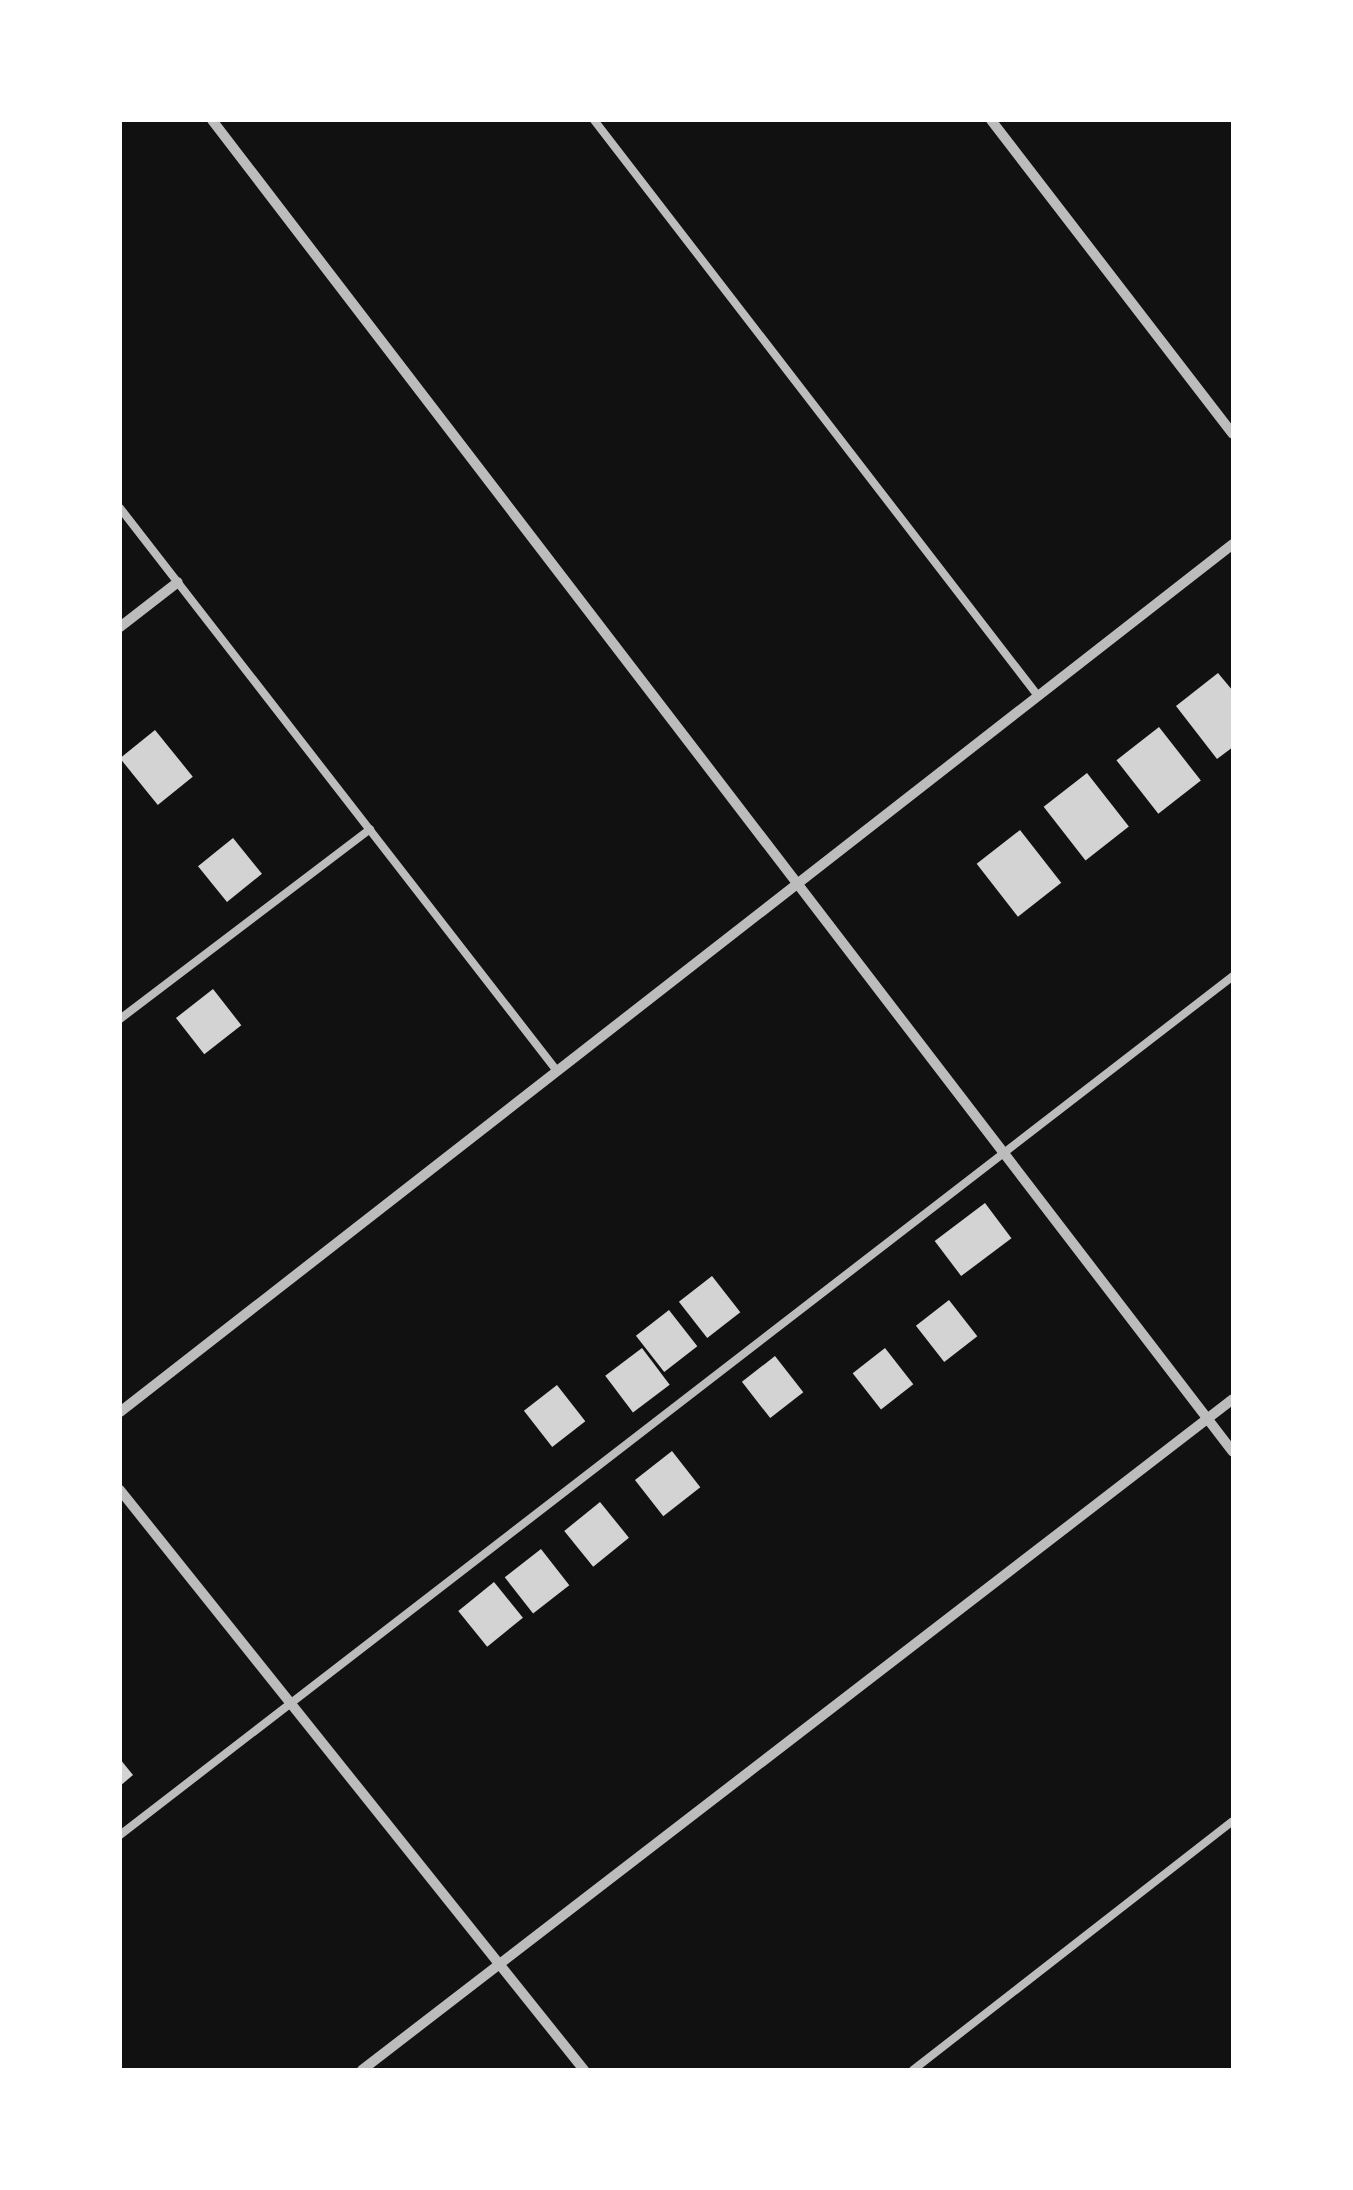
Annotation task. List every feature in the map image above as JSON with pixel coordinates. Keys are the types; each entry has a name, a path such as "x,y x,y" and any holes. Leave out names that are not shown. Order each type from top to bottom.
{"street":[{"path":"212,120 799,879 1233,1452"},
{"path":"991,120 1233,434"},
{"path":"120,1412 1233,544"},
{"path":"120,627 178,582"},
{"path":"362,2070 1233,1399"},
{"path":"120,1490 287,1704 584,2070"}],"lane":[{"path":"594,120 1038,696"},
{"path":"120,508 558,1071"},
{"path":"120,1019 370,829"},
{"path":"120,1836 1233,976"},
{"path":"913,2070 1233,1820"}],"building":[{"path":"1218,673 1233,691 1233,747 1217,759 1176,706"},
{"path":"1159,727 1201,781 1158,814 1116,760"},
{"path":"155,730 193,777 158,805 120,758"},
{"path":"1087,773 1129,827 1086,860 1044,807"},
{"path":"1020,830 1061,883 1018,917 977,864"},
{"path":"233,838 262,874 227,902 198,866"},
{"path":"213,989 241,1025 204,1054 176,1018"},
{"path":"985,1203 1011,1238 961,1276 935,1241"},
{"path":"712,1276 740,1312 707,1338 679,1302"},
{"path":"949,1300 977,1336 944,1362 916,1326"},
{"path":"669,1310 697,1346 664,1372 636,1336"},
{"path":"642,1348 670,1385 633,1412 605,1376"},
{"path":"885,1348 913,1384 881,1409 853,1373"},
{"path":"775,1356 803,1392 770,1418 742,1382"},
{"path":"557,1385 585,1421 552,1447 524,1411"},
{"path":"672,1451 700,1487 663,1516 635,1480"},
{"path":"600,1502 629,1538 593,1567 564,1531"},
{"path":"541,1549 569,1585 533,1614 505,1577"},
{"path":"494,1582 523,1618 487,1647 458,1611"},
{"path":"120,1759 133,1775 120,1786"}]}
